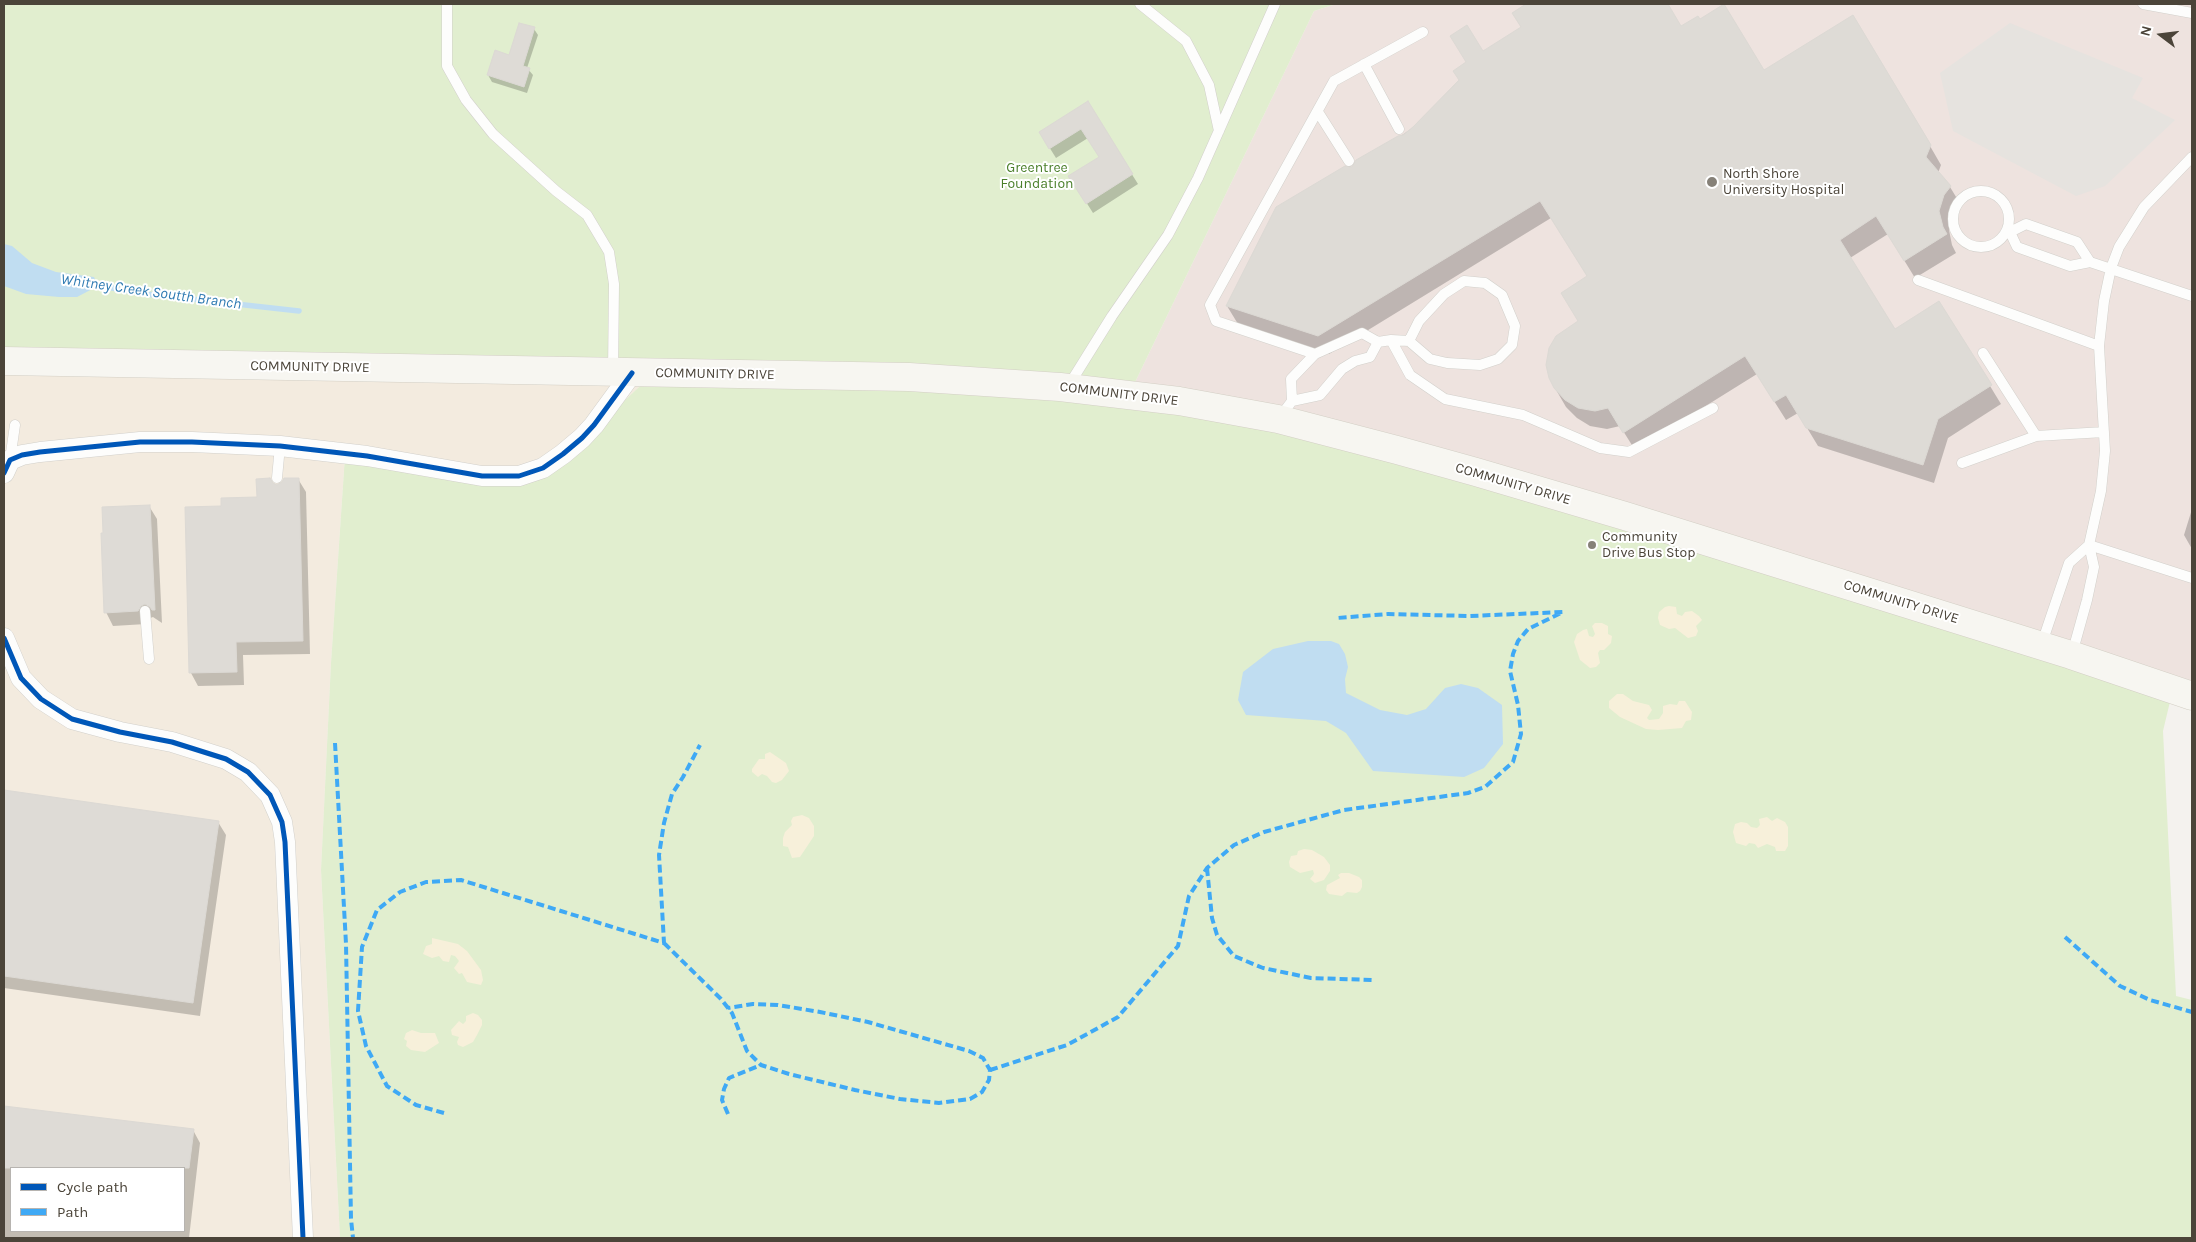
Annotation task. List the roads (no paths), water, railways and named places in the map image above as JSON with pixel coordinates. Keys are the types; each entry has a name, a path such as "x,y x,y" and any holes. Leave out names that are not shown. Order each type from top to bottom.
{"main road":[{"name":"COMMUNITY DRIVE","path":"4,361 909,377 1067,388 1179,401 1285,410 1397,450 1599,509 2071,655 2192,696"}],"street":[{"path":"7,467 22,455 40,452 140,442 192,442 280,446 367,456 482,476 519,476 543,468 582,438 594,425 622,373"},
{"path":"4,638 21,678 41,699 72,719 120,732 172,742 226,759 248,772 270,796 282,822 286,842 303,1238"}],"lane":[{"path":"447,4 448,66 466,100 493,134 556,191 587,215 609,252 614,284 622,373"},
{"path":"1140,4 1186,41 1209,85 1219,131"},
{"path":"1067,388 1112,316 1168,235 1198,178 1274,4"},
{"path":"2143,4 2192,13"},
{"path":"1315,354 1216,321 1210,305 1334,81 1423,32"},
{"path":"1364,64 1399,129"},
{"path":"1318,112 1349,160"},
{"path":"2071,655 2088,600 2094,567 2089,545 2102,491 2104,432 2099,346 2104,302 2111,268 2119,247 2144,207 2192,157"},
{"path":"2090,262 2077,242 2026,224 2009,231 1994,244 1985,247 1975,247 1959,237 1954,228 1953,218 1955,209 1967,195 1975,191 1993,193 2000,198 2009,213 2009,231 2017,247 2070,266 2090,262 2192,296"},
{"path":"1918,280 2099,346"},
{"path":"1285,410 1291,379 1315,354 1362,333 1378,342 1391,340 1409,341 1430,359 1446,363 1480,365 1498,359 1512,344 1515,326 1502,295 1485,283 1464,281 1444,294 1419,321 1409,341"},
{"path":"1391,340 1410,375 1445,399 1523,415 1600,448 1629,452 1713,408"},
{"path":"1285,410 1320,395 1342,368 1355,361 1370,358 1378,342"},
{"path":"1984,353 2036,436"},
{"path":"7,467 15,426"},
{"path":"1962,464 2036,436 2104,432"},
{"path":"277,478 280,446"},
{"path":"2041,646 2070,563 2089,545"},
{"path":"2089,545 2192,578"},
{"path":"145,611 149,660"}],"water":[{"path":"4,244 12,246 32,263 56,272 94,277 98,286 77,297 59,297 26,294 4,286"},
{"path":"1308,641 1331,641 1339,644 1345,654 1348,667 1345,679 1346,693 1380,710 1407,715 1426,709 1445,688 1461,684 1478,688 1502,705 1503,744 1484,768 1464,777 1373,771 1346,733 1326,721 1246,715 1238,700 1243,672 1273,649"}],"waterway":[{"name":"Whitney Creek Soutth Branch","path":"90,284 146,294 299,311"}],"place":[{"name":"North Shore University Hospital","path":"1712,182"},
{"name":"Community Drive Bus Stop","path":"1592,545"}],"park label":[{"name":"Greentree Foundation","path":"1037,176"}]}
